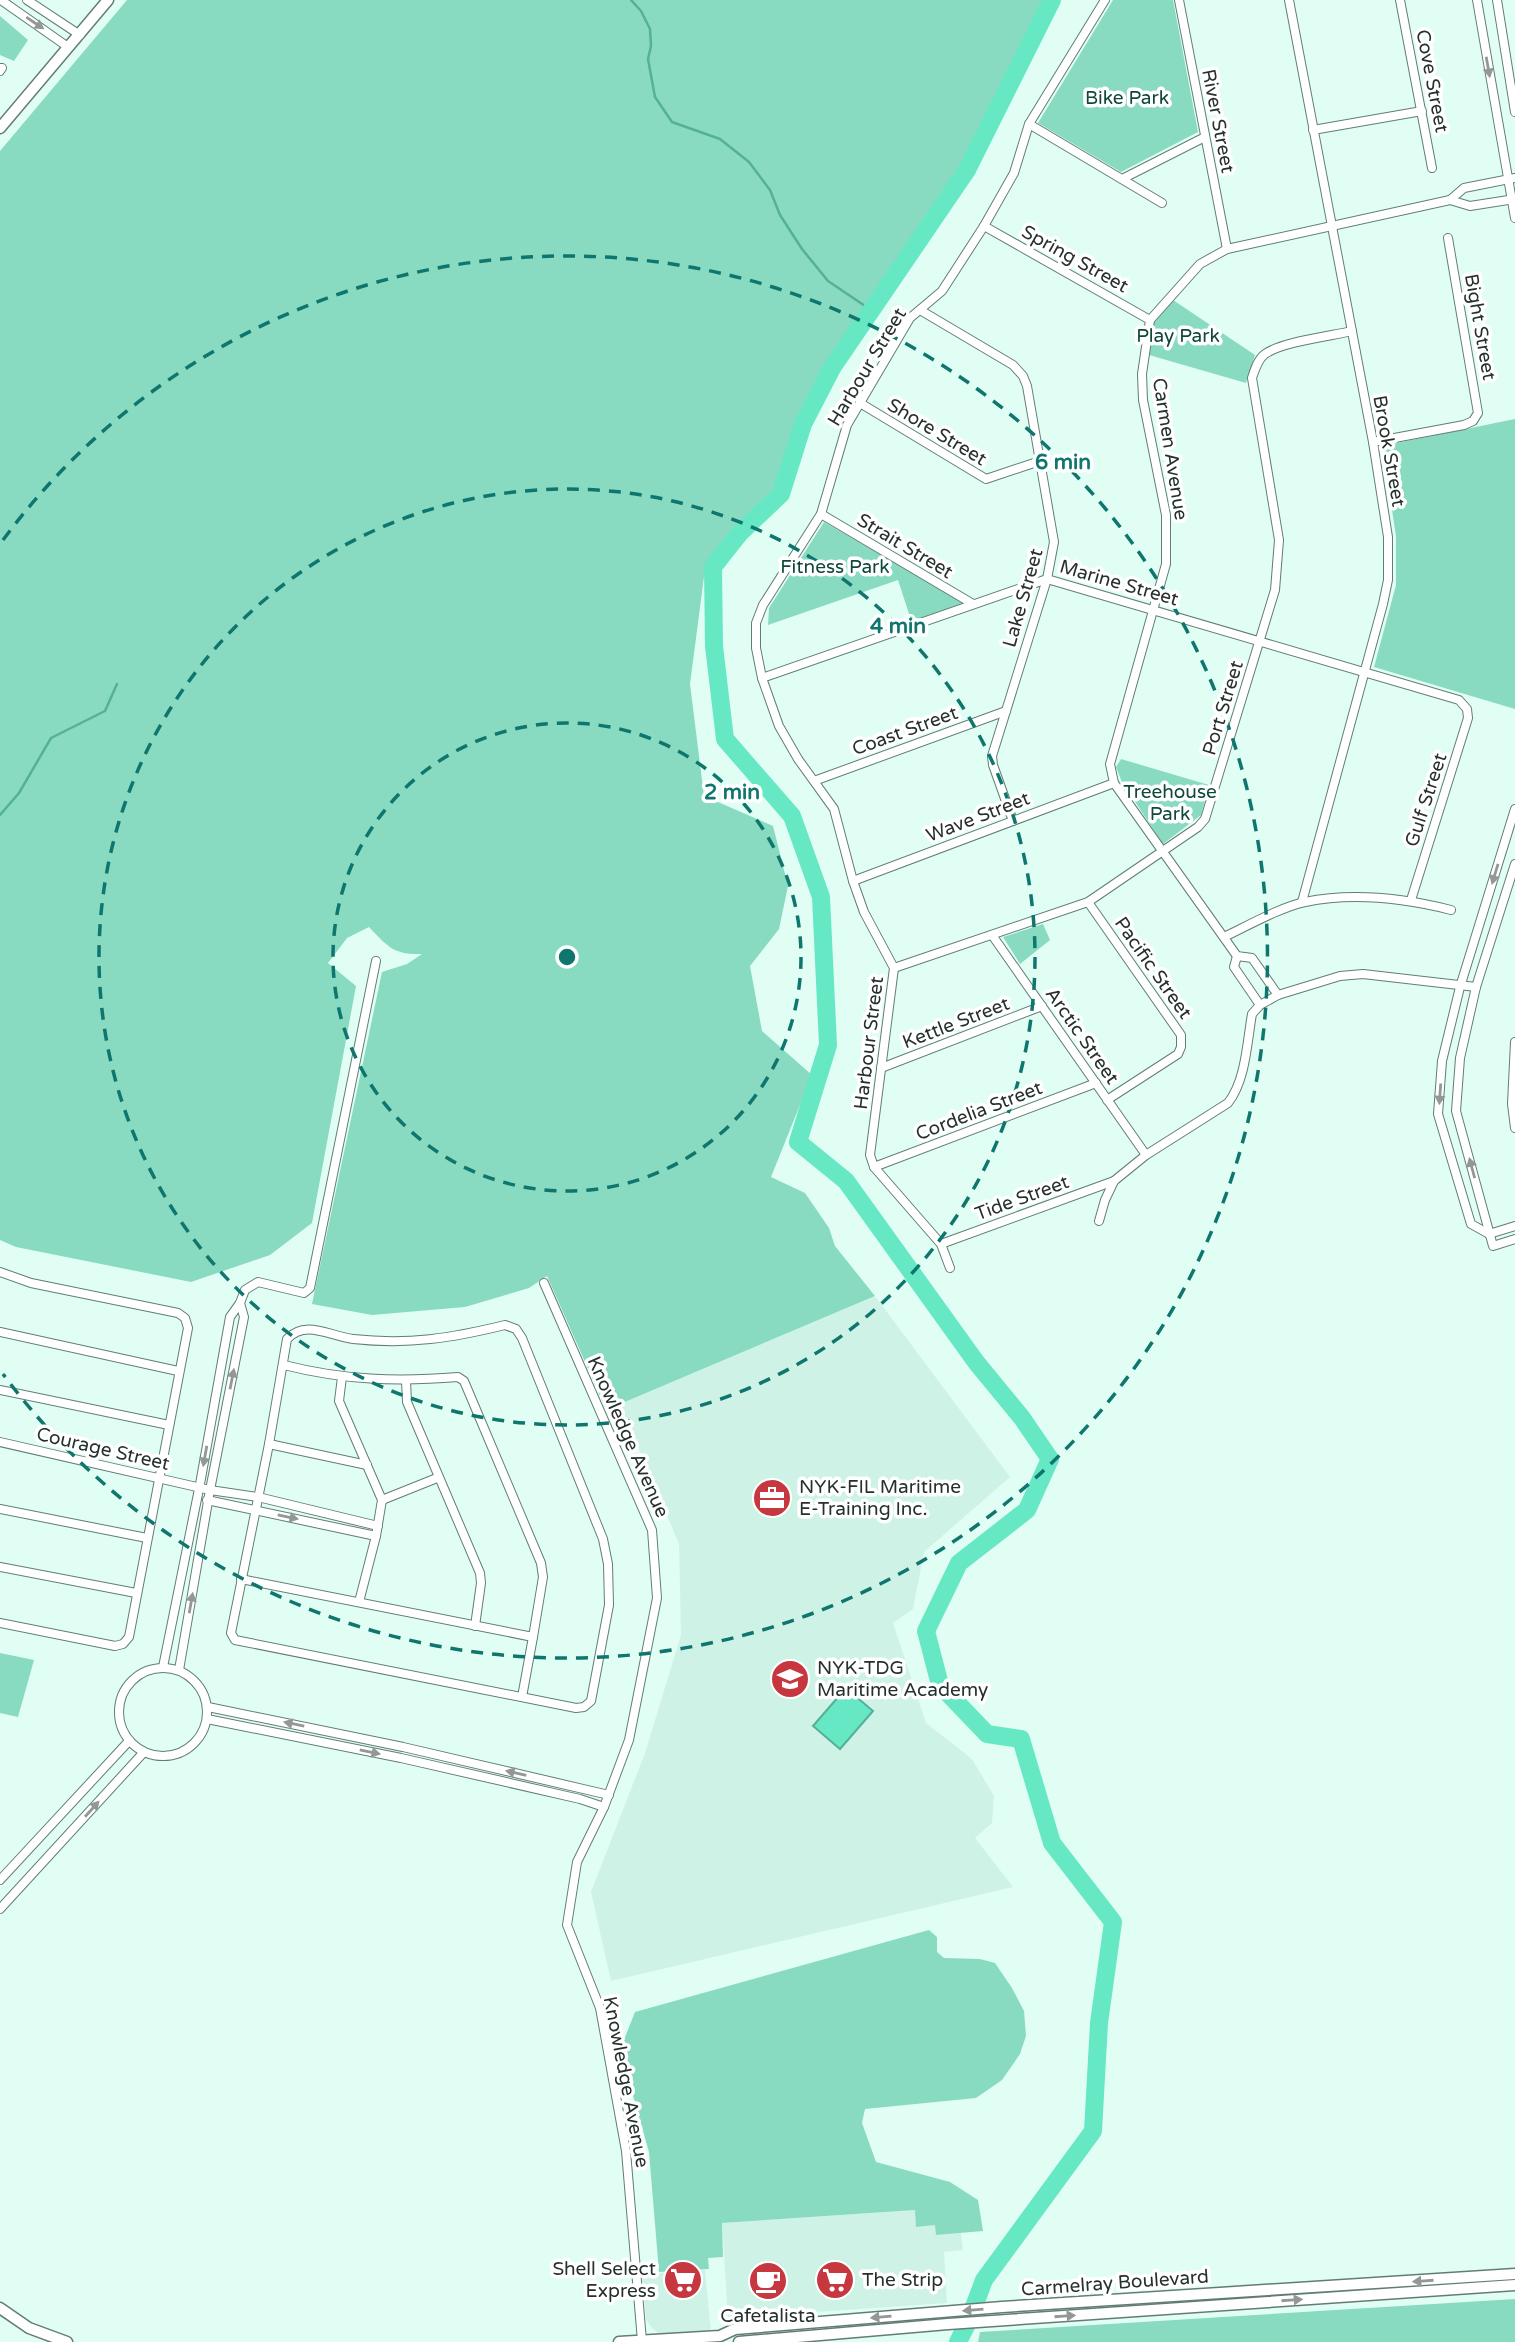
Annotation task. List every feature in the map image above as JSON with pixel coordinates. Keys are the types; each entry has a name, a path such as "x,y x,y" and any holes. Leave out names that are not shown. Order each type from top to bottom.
{"street":[{"path":"1,0 68,47"},
{"path":"27,0 80,35"},
{"path":"0,128 108,0"},
{"name":"Harbour Street","path":"874,1167 870,1156 894,968 871,927 853,881 834,808 798,759 779,726 762,678 755,648 756,623 763,605 821,514 847,425 910,318 942,291 984,226 1014,173 1030,124 1105,0"},
{"name":"River Street","path":"1179,0 1227,248"},
{"name":"Brook Street","path":"1289,0 1373,442 1388,537 1388,580 1302,902"},
{"name":"Cove Street","path":"1400,0 1432,168"},
{"path":"1477,0 1511,179 1515,218"},
{"path":"1497,0 1515,112"},
{"path":"1313,130 1422,111"},
{"path":"1030,124 1162,203"},
{"path":"1122,179 1205,137"},
{"path":"1450,200 1464,188 1511,179"},
{"path":"1150,320 1200,264 1227,248 1450,200 1470,206 1513,199"},
{"name":"Spring Street","path":"984,226 1150,320"},
{"name":"Bight Street","path":"1373,442 1464,425 1473,421 1478,413 1448,238"},
{"name":"Lake Street","path":"920,310 1013,365 1023,376 1027,386 1055,542 992,756 1013,821"},
{"name":"Carmen Avenue","path":"1114,783 1111,764 1167,564 1166,515 1143,400 1142,374 1150,320"},
{"name":"Port Street","path":"894,968 1088,902 1198,827 1205,819 1275,590 1279,540 1252,378 1256,366 1265,354 1278,347 1352,331"},
{"name":"Shore Street","path":"860,403 986,480 1040,461"},
{"name":"Strait Street","path":"821,514 973,604"},
{"name":"Marine Street","path":"762,678 1046,579 1459,700 1467,709"},
{"name":"Gulf Street","path":"1411,900 1468,718 1467,709"},
{"name":"Coast Street","path":"814,781 1006,711"},
{"path":"1114,783 1237,956 1252,958 1278,995"},
{"name":"Wave Street","path":"853,881 1114,783"},
{"path":"1515,809 1460,986 1442,1061 1438,1114 1471,1224 1489,1234 1515,1226"},
{"path":"1515,864 1476,987 1460,1058 1456,1111 1493,1246 1515,1239"},
{"path":"1224,937 1302,902 1378,897 1411,900 1451,910"},
{"name":"Pacific Street","path":"1088,902 1181,1035 1178,1054 1107,1100"},
{"name":"Arctic Street","path":"992,935 1146,1155"},
{"path":"1237,956 1234,967 1259,1004"},
{"path":"163,1667 230,1317 245,1290 258,1282 304,1293 310,1288 376,961"},
{"path":"1099,1222 1114,1181 1146,1155 1228,1104 1235,1095 1252,1014 1259,1004 1278,995 1340,976 1363,974 1476,987"},
{"name":"Kettle Street","path":"881,1068 1042,1006"},
{"path":"1515,1042 1512,1104 1515,1128"},
{"name":"Cordelia Street","path":"874,1167 1096,1083"},
{"path":"874,1167 941,1244 950,1268"},
{"name":"Tide Street","path":"941,1244 1114,1181"},
{"path":"0,1272 32,1283 178,1313 185,1318 188,1328 129,1637 123,1644 115,1646 0,1623"},
{"name":"Knowledge Avenue","path":"544,1283 652,1530 657,1598 629,1740 604,1807 577,1861 567,1925 600,2008 626,2151 642,2341"},
{"path":"179,1670 210,1490 244,1317 240,1303"},
{"path":"505,1325 516,1329 603,1539 608,1564 609,1605 591,1701 584,1707 576,1708 235,1640 231,1633 269,1444 287,1339 295,1331 307,1328 351,1338 404,1342 456,1337 505,1325"},
{"path":"0,1332 178,1371"},
{"path":"284,1365 342,1377 406,1381 458,1377 464,1381 541,1563 543,1577 522,1698"},
{"path":"342,1377 339,1401 382,1500 379,1526 359,1602"},
{"path":"406,1381 407,1402 480,1573 475,1626"},
{"path":"0,1390 169,1425"},
{"name":"Courage Street","path":"0,1442 199,1488 258,1497 379,1526"},
{"path":"269,1444 367,1465"},
{"path":"382,1500 438,1478"},
{"path":"197,1498 376,1536"},
{"path":"0,1509 147,1538"},
{"path":"0,1567 136,1593"},
{"path":"241,1579 533,1637"},
{"path":"163,1667 179,1670 193,1678 203,1691 208,1707 202,1734 191,1747 176,1754 160,1756 144,1752 129,1741 121,1727 118,1710 122,1693 132,1680 146,1670 163,1667"},
{"path":"208,1707 403,1747 609,1795"},
{"path":"207,1719 401,1758 580,1798 604,1807"},
{"path":"0,1880 129,1741"},
{"path":"0,1909 144,1752"},
{"path":"49,1828 62,1841"},
{"path":"22,1856 37,1869"},
{"name":"Carmelray Boulevard","path":"720,2339 734,2329 1002,2307 1515,2274"},
{"name":"Carmelray Boulevard","path":"619,2342 720,2339 738,2342 1515,2285"},
{"path":"0,2308 29,2328 66,2342"},
{"path":"919,2314 920,2327"}],"shaded area":[{"name":"NYK-TDG Maritime Academy","path":"875,1296 1010,1477 924,1552 913,1609 893,1623 926,1723 972,1759 994,1796 992,1823 975,1838 1013,1887 611,1981 591,1892 645,1753 681,1635 679,1544 620,1404"},
{"path":"846,1688 873,1711 840,1749 813,1726"},
{"name":"The Strip","path":"915,2210 936,2225 937,2235 961,2233 963,2250 944,2252 947,2303 728,2318 722,2223"},
{"path":"705,2270 711,2332 661,2336 646,2319 642,2274"}],"green space":[{"path":"127,0 1052,0 967,170 832,368 803,424 781,494 740,533 704,577 690,684 704,796 773,826 788,886 779,929 750,966 762,1031 812,1075 771,1177 805,1193 829,1228 835,1246 875,1296 620,1404 605,1407 547,1276 529,1288 465,1307 372,1315 312,1304 382,972 407,964 422,954 405,953 392,948 369,927 347,938 328,963 356,986 312,1223 270,1255 191,1282 16,1247 0,1240 0,151"},
{"name":"Bike Park","path":"1113,0 1173,0 1198,132 1121,172 1038,123"},
{"path":"0,16 28,40 14,61 0,55"},
{"name":"Play Park","path":"1173,300 1255,355 1246,383 1149,355 1154,323"},
{"path":"1515,419 1515,709 1374,667 1396,585 1396,536 1382,446"},
{"name":"Fitness Park","path":"824,522 967,604 912,623 898,580 768,625 769,608"},
{"name":"Treehouse Park","path":"1121,759 1209,785 1201,815 1163,844 1122,782 1116,767"},
{"path":"1043,924 1050,940 1020,964 1003,937"},
{"path":"0,1653 34,1660 18,1717 0,1713"},
{"path":"929,1930 937,1937 937,1952 944,1958 980,1959 995,1963 1024,2011 1026,2036 1020,2054 1002,2080 976,2098 865,2109 862,2123 876,2162 950,2182 978,2200 983,2231 936,2235 935,2225 916,2227 915,2210 722,2223 723,2257 708,2258 709,2269 659,2272 649,2152 620,2050 635,2012"},
{"path":"1515,2299 1515,2342 978,2342 980,2332"}],"waterway":[{"path":"631,0 641,11 650,29 651,46 648,59 655,97 672,122 720,139 749,162 770,190 780,215 802,249 828,281 871,310"},
{"path":"958,2342 984,2280 1093,2131 1099,2023 1113,1922 1052,1843 1021,1739 987,1734 940,1685 926,1631 959,1563 1027,1510 1050,1459 1022,1418 976,1362 846,1181 798,1142 828,1045 821,897 792,816 725,739 714,646 713,567 740,533 781,494 803,424 832,368 967,170 1052,0"},
{"path":"0,815 19,793 51,738 105,711 117,684"}],"place":[{"name":"NYK-FIL Maritime E-Training Inc.","path":"772,1498"},
{"name":"NYK-TDG Maritime Academy","path":"790,1679"},
{"name":"Shell Select Express","path":"683,2280"},
{"name":"The Strip","path":"835,2280"},
{"name":"Cafetalista","path":"768,2281"}]}
